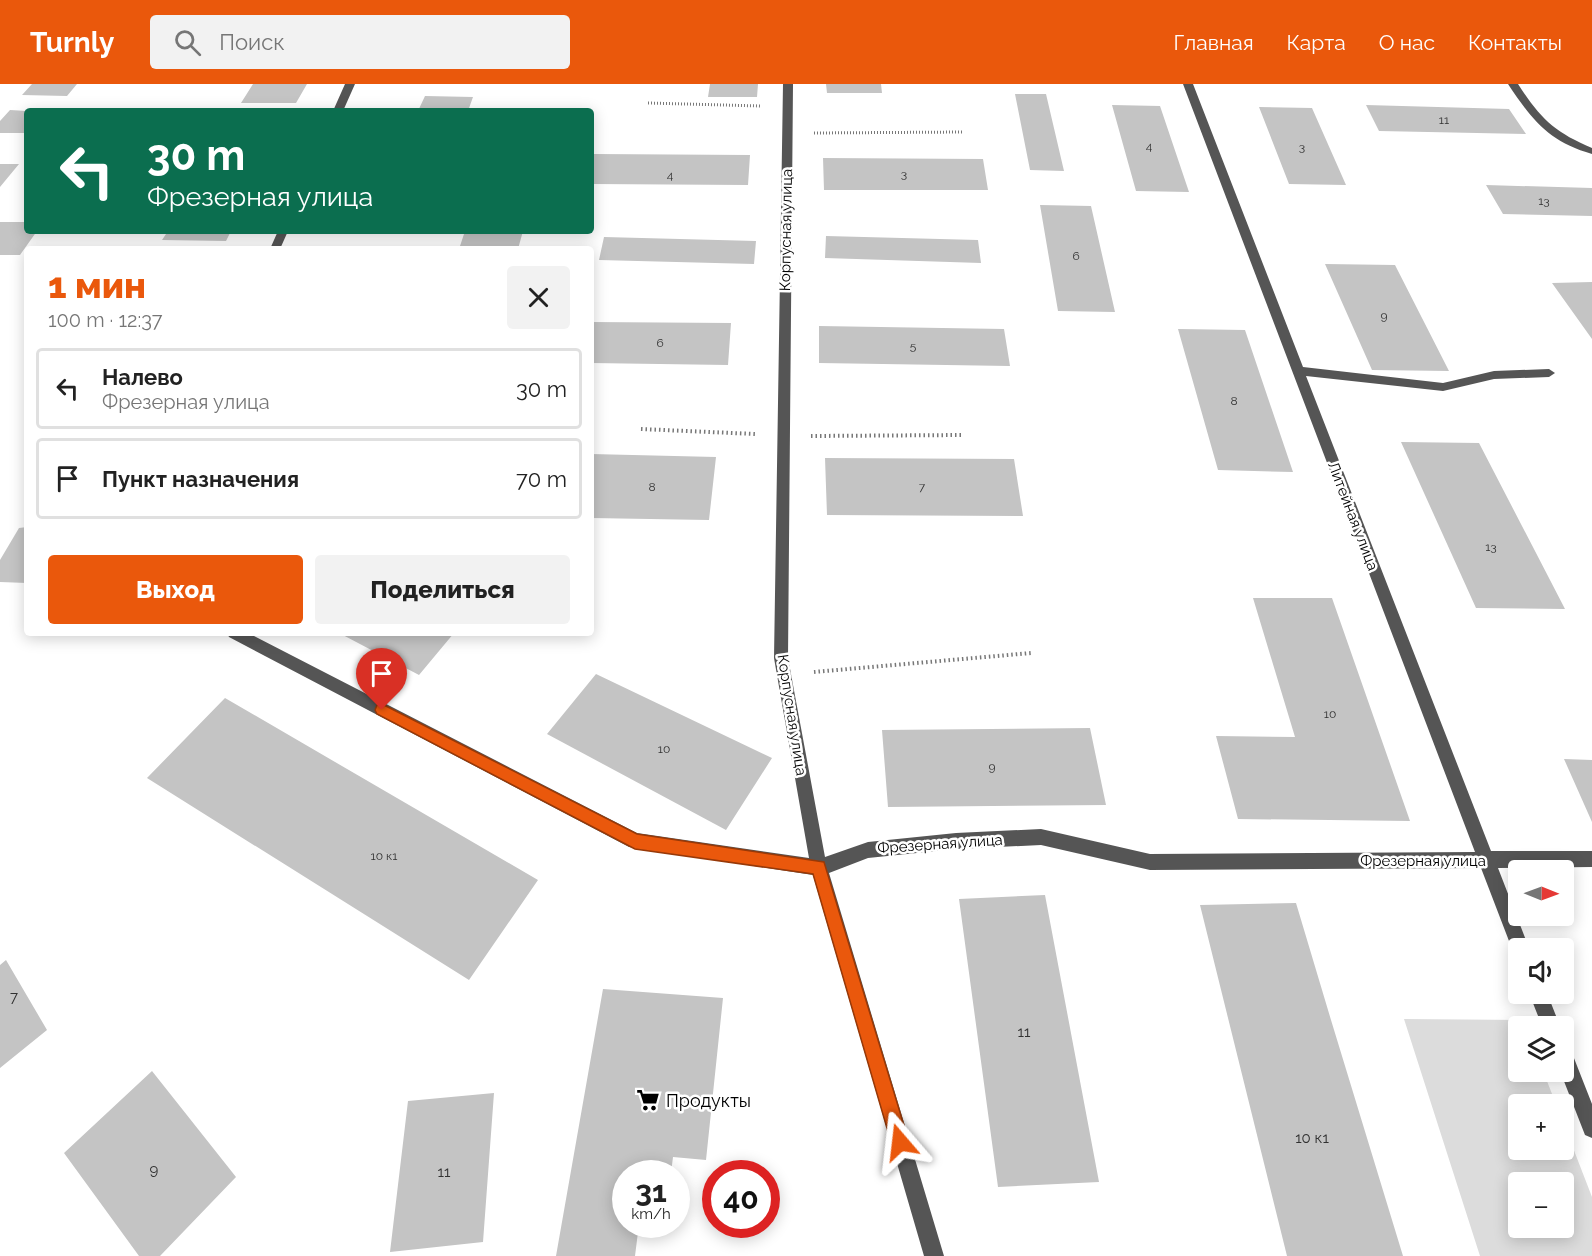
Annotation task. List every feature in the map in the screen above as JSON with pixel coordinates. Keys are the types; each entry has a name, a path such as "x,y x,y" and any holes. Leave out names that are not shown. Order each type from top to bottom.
{"street":[{"path":"339,108 350,84"},
{"name":"Корпусная улица","path":"788,84 781,658 819,868 934,1256"},
{"name":"Литейная улица","path":"1188,84 1516,938"},
{"path":"1513,84 1537,121 1549,132 1592,151"},
{"path":"1298,371 1443,387 1494,375 1549,373"},
{"name":"Фрезерная улица","path":"240,636 635,842 819,868 868,850 956,841 1041,837 1150,862 1592,860"},
{"path":"1574,1082 1592,1128"}],"path":[{"path":"648,103 788,106"},
{"path":"788,133 963,132"},
{"path":"784,675 1031,653"}],"shaded area":[{"path":"1404,1019 1508,1020 1508,1082 1547,1082 1552,1094 1508,1094 1508,1160 1574,1160 1574,1150 1592,1197 1592,1256 1480,1256"}],"building":[{"path":"32,84 77,84 67,96 22,95"},
{"path":"253,84 307,84 296,103 241,103"},
{"path":"710,84 758,84 757,97 708,97"},
{"path":"826,84 881,84 882,93 827,93"},
{"path":"1015,94 1046,94 1064,171 1030,170"},
{"path":"425,96 473,97 469,108 419,108"},
{"path":"1112,105 1160,106 1189,192 1136,191"},
{"path":"1366,105 1509,109 1526,134 1379,131"},
{"path":"1259,107 1312,108 1346,185 1289,184"},
{"path":"10,110 24,111 24,133 0,133 0,121"},
{"path":"594,154 750,155 748,185 594,184"},
{"path":"823,158 983,159 988,190 824,190"},
{"path":"0,164 19,164 0,187"},
{"path":"1486,185 1592,188 1592,216 1503,214"},
{"path":"1040,205 1091,206 1115,312 1058,311"},
{"path":"0,222 24,222 24,234 35,234 24,246 20,255 0,255"},
{"path":"166,234 230,234 226,241 162,240"},
{"path":"464,234 522,234 519,246 460,246"},
{"path":"826,236 978,240 981,263 825,258"},
{"path":"604,237 756,241 754,264 599,260"},
{"path":"1325,264 1395,265 1449,371 1372,370"},
{"path":"1592,282 1592,339 1552,283"},
{"path":"594,322 731,323 728,365 594,363"},
{"path":"819,326 1004,329 1010,366 819,363"},
{"path":"1178,329 1245,330 1293,472 1218,470"},
{"path":"1401,442 1479,443 1565,609 1476,608"},
{"path":"594,454 716,457 709,520 594,518"},
{"path":"825,458 1014,459 1023,516 827,515"},
{"path":"24,527 24,583 0,582 0,560 19,528"},
{"path":"1253,598 1332,598 1410,821 1238,819 1216,736 1295,737"},
{"path":"345,636 452,636 419,675"},
{"path":"596,674 772,758 726,830 547,734"},
{"path":"225,698 538,880 469,980 147,778"},
{"path":"1090,728 1106,805 888,807 882,730"},
{"path":"1564,759 1592,760 1592,822"},
{"path":"1045,895 1099,1182 998,1187 959,899"},
{"path":"1296,903 1403,1256 1287,1256 1200,905"},
{"path":"6,960 47,1030 0,1068 0,965"},
{"name":"Продукты","path":"603,989 723,998 706,1160 673,1157 673,1160 612,1160 612,1238 637,1238 635,1256 556,1256"},
{"path":"152,1071 236,1177 160,1256 139,1256 64,1153"},
{"path":"494,1093 483,1242 390,1252 408,1101"}],"place":[{"name":"Продукты","path":"648,1100"}],"route":[{"path":"382,710 635,842 819,868 900,1142"}]}
